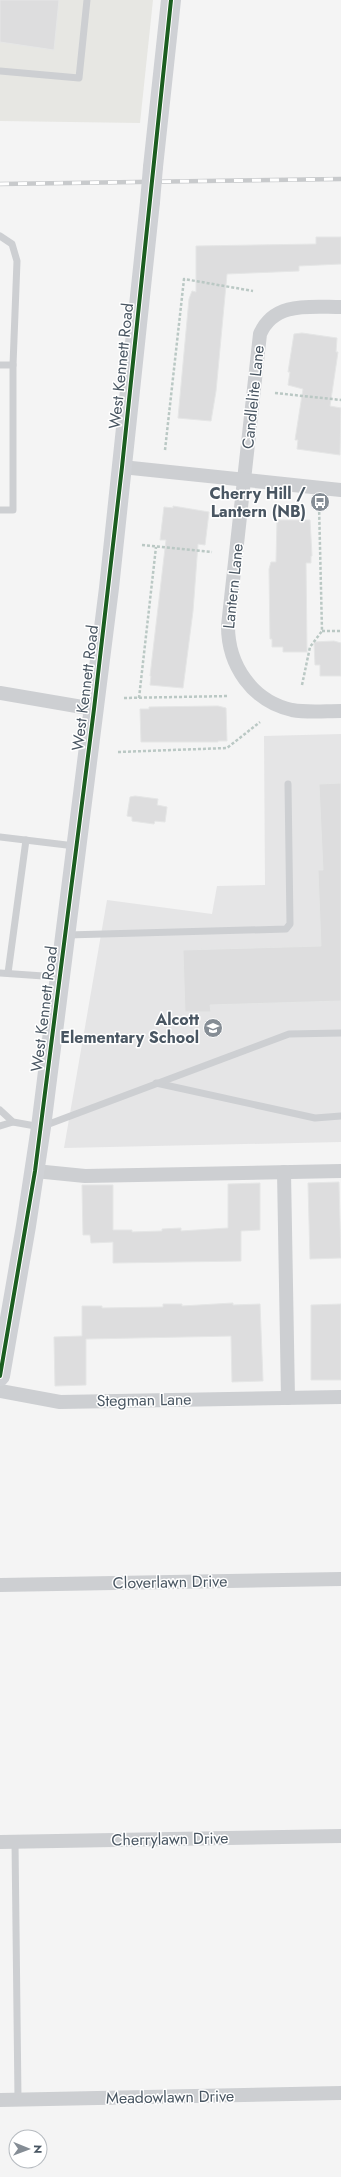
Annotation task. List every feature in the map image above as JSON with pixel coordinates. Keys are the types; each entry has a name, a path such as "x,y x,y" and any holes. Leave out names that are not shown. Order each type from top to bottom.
{"street":[{"name":"West Kennett Road","path":"0,1376 36,1171 66,935 122,467 171,0"},
{"name":"Candlelite Lane","path":"244,480 257,342 263,327 274,315 288,309 341,306"},
{"path":"122,467 341,490"},
{"name":"Lantern Lane","path":"244,480 228,626 232,656 240,672 249,684 271,702 298,711 341,711"},
{"path":"0,693 94,709"},
{"path":"36,1171 85,1176 341,1171"},
{"path":"284,1172 288,1398"},
{"name":"Stegman Lane","path":"0,1392 60,1402 341,1397"},
{"name":"Cloverlawn Drive","path":"0,1586 341,1579"},
{"name":"Cherrylawn Drive","path":"0,1842 341,1836"},
{"name":"Meadowlawn Drive","path":"0,2100 341,2093"}],"lane":[{"path":"0,71 79,78 87,0"},
{"path":"0,236 12,244 17,261 13,365 13,510 0,510"},
{"path":"0,365 13,365"},
{"path":"66,935 286,929 290,924 288,784"},
{"path":"0,837 77,846"},
{"path":"8,973 26,840"},
{"path":"0,973 60,977"},
{"path":"0,1126 13,1122 41,1127 289,1034 341,1033"},
{"path":"156,1083 315,1118 341,1116"},
{"path":"0,1110 13,1122"},
{"path":"16,1842 18,2100"}],"path":[{"path":"165,450 184,279 253,291"},
{"path":"275,393 341,400"},
{"path":"302,685 310,647 322,631 319,504"},
{"path":"142,545 212,552"},
{"path":"139,698 156,547"},
{"path":"322,631 341,631"},
{"path":"124,698 229,696"},
{"path":"118,752 227,748 260,722"}],"shaded area":[{"path":"0,0 153,0 140,123 0,121"},
{"name":"Alcott Elementary School","path":"341,734 341,1142 64,1148 107,900 212,914 217,886 265,885 264,736"}],"building":[{"path":"0,0 59,0 54,50 0,42"},
{"path":"316,237 341,237 341,264 299,266 299,271 227,274 216,391 211,421 178,418 189,299 192,291 196,292 196,246 316,244"},
{"path":"302,333 337,338 336,352 338,352 330,406 341,408 340,455 297,449 298,440 295,440 303,389 288,385 290,372 288,372 294,334"},
{"path":"173,506 209,512 205,545 198,544 193,611 183,688 150,685 166,540 160,540 164,507 173,508"},
{"path":"277,520 310,520 312,556 311,563 306,563 307,652 283,652 283,647 272,647 272,639 270,639 269,569 271,562 276,562"},
{"path":"334,641 341,643 341,676 320,676 320,665 315,665 314,642"},
{"path":"218,706 226,708 227,741 141,742 140,709 149,709 149,707"},
{"path":"341,783 341,1001 210,1005 211,1012 185,1012 183,950 321,946 318,870 323,870 319,784"},
{"path":"135,796 158,799 157,805 167,807 165,822 155,821 154,824 132,821 132,817 127,816 130,797"},
{"path":"339,1182 341,1258 310,1259 308,1183"},
{"path":"260,1183 260,1230 241,1231 241,1261 113,1263 113,1242 91,1243 90,1235 83,1235 82,1185 113,1185 113,1230 132,1230 132,1232 162,1231 162,1229 181,1228 181,1231 228,1228 228,1184"},
{"path":"233,1303 233,1305 260,1304 263,1381 232,1382 231,1336 86,1339 86,1385 55,1386 54,1337 82,1336 82,1306 102,1306 102,1308 163,1307 163,1304 182,1304 182,1306"},
{"path":"341,1304 341,1380 311,1380 311,1305"}],"railway":[{"path":"0,184 341,179"}],"cycle path":[{"path":"0,1376 35,1171 94,709 122,467 171,0"}],"place":[{"name":"Cherry Hill / Lantern (NB)","path":"320,502"},
{"name":"Alcott Elementary School","path":"213,1028"}]}
